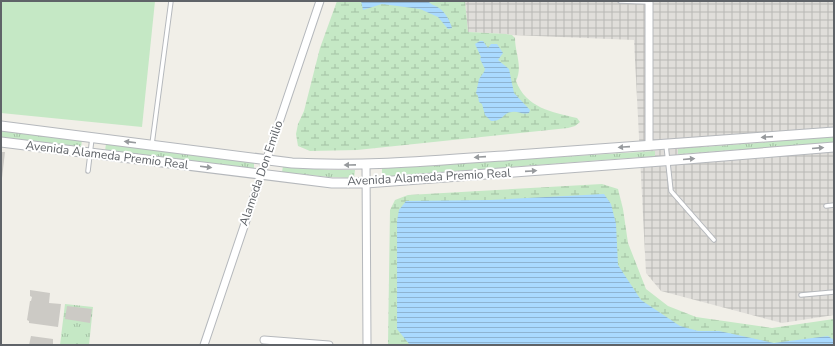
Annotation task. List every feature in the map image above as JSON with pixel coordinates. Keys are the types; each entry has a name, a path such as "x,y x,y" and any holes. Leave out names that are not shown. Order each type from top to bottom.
{"street":[{"name":"Alameda Don Emilio","path":"204,345 320,1"},
{"path":"649,1 649,146"},
{"name":"Avenida Alameda Premio Real","path":"1,126 292,163 323,165 366,164 649,146 834,132"},
{"name":"Avenida Alameda Premio Real","path":"1,142 332,183 366,183 667,161 834,146"},
{"path":"366,164 367,345"},
{"path":"264,340 329,345"}],"lane":[{"path":"152,145 170,1"},
{"path":"620,1 649,1"},
{"path":"88,171 92,137"},
{"path":"666,144 671,191 714,240"},
{"path":"826,206 834,205"},
{"path":"801,295 834,292"}],"shaded area":[{"path":"465,1 834,1 834,315 782,323 661,291 646,273 634,40 468,32"}],"green space":[{"path":"1,1 155,1 142,127 1,113"},
{"path":"337,1 465,1 468,32 506,34 512,35 515,38 519,65 516,81 520,90 526,97 533,103 549,111 577,118 580,122 575,126 568,128 357,150 310,151 298,146 296,134 298,124 304,111 320,48"},
{"path":"1,130 82,140 81,147 1,137"},
{"path":"834,137 834,142 678,154 678,149"},
{"path":"106,144 254,162 254,169 105,151"},
{"path":"655,151 655,156 382,177 382,168"},
{"path":"283,166 329,170 355,170 354,178 329,177 282,172"},
{"path":"602,184 618,189 623,209 628,243 646,289 668,306 696,317 772,328 834,319 834,345 388,345 390,210 395,200 408,195"},
{"path":"65,304 93,307 89,345 60,345"}],"water":[{"path":"361,1 428,1 444,12 452,28 448,29 438,17 420,9 382,4 363,10"},
{"path":"483,41 488,48 491,44 497,44 503,53 498,60 509,69 514,93 530,110 529,113 524,114 509,112 495,121 491,121 485,115 482,104 479,102 476,93 479,79 485,69 475,44"},
{"path":"604,194 611,204 616,224 618,265 641,300 680,326 698,331 719,331 774,343 828,336 834,340 834,345 410,345 397,329 397,221 399,210 406,201 489,200"}],"building":[{"path":"1,152 5,152 2,178 1,178"},
{"path":"30,290 50,293 49,303 61,304 58,327 29,323 27,320 32,297 30,296"},
{"path":"67,306 92,309 90,323 65,319"},
{"path":"31,336 53,339 53,345 29,345"}]}
